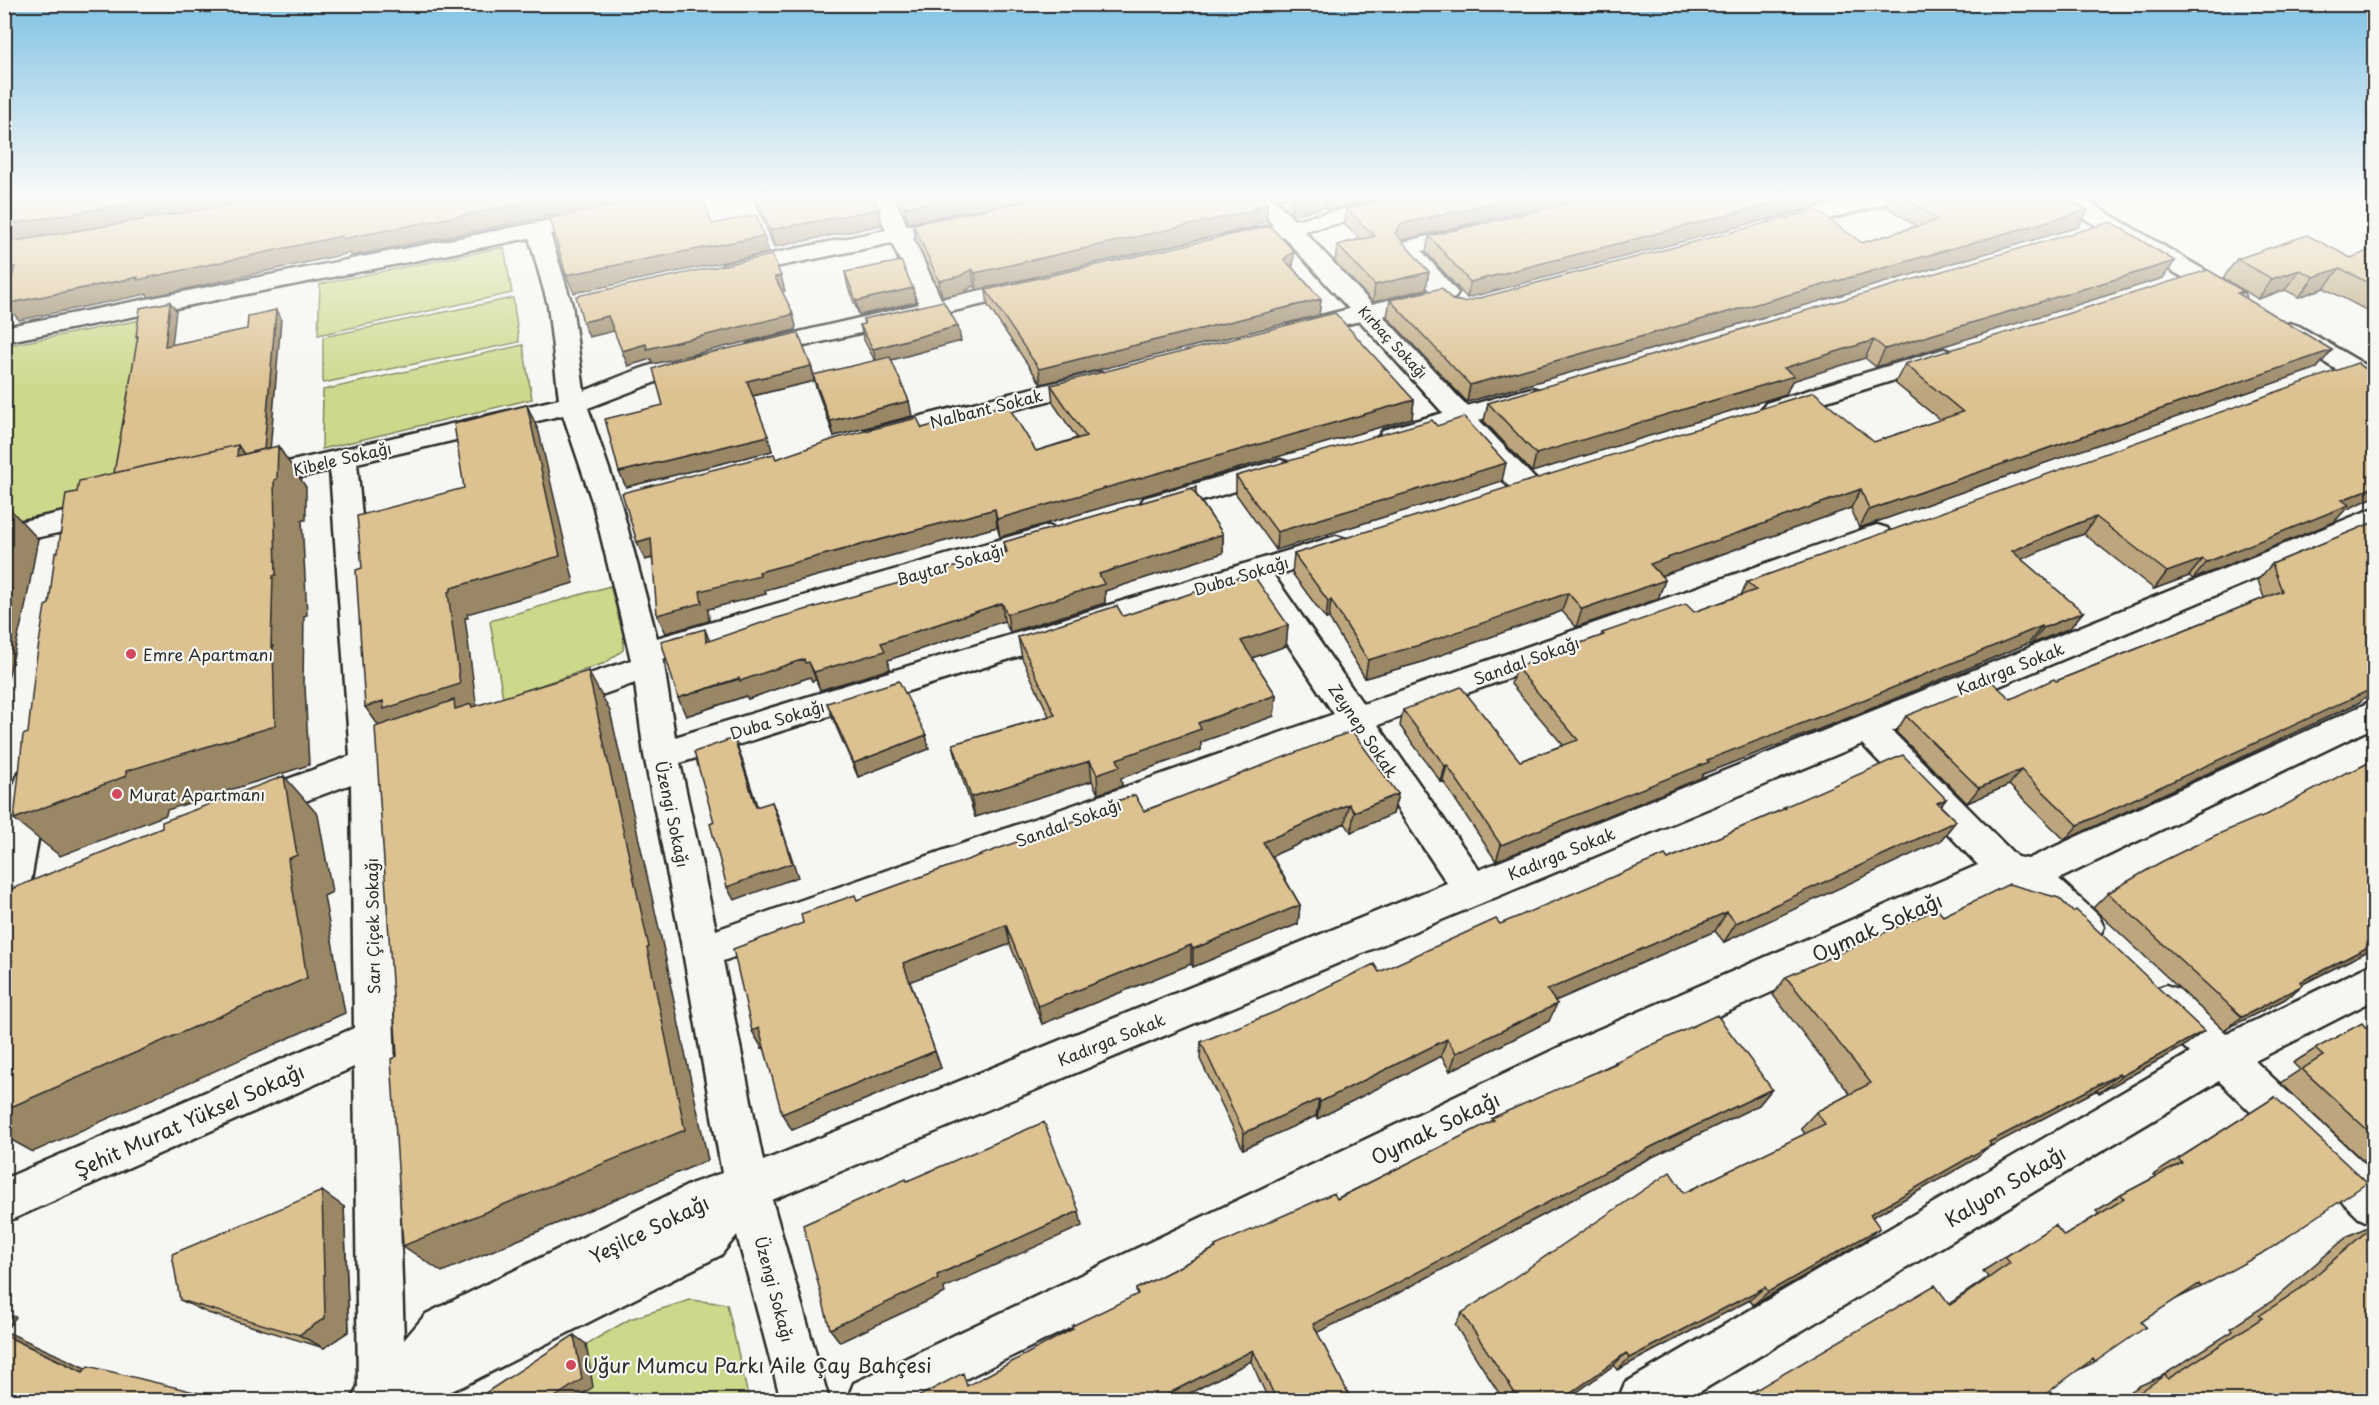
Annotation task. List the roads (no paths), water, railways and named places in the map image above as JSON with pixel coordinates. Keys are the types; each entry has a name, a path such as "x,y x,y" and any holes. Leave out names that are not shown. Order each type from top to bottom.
{"street":[{"path":"4,335 372,263"},
{"name":"Üzengi Sokağı","path":"553,263 571,303 573,404 618,501 647,659 661,755 702,952 747,1189 805,1401"},
{"path":"712,273 762,263"},
{"path":"913,263 933,309"},
{"name":"Kırbaç Sokağı","path":"1320,263 1462,416 1538,483 1492,497"},
{"path":"1274,335 1365,312 1453,302 1419,263"},
{"path":"2175,263 2363,374"},
{"path":"2166,288 2200,278"},
{"name":"Kibele Sokağı","path":"227,485 573,404 670,368 1059,280"},
{"path":"1755,416 1972,348"},
{"name":"Nalbant Sokak","path":"848,443 1124,373"},
{"path":"2317,379 2363,374"},
{"path":"1370,443 1554,389"},
{"name":"Sarı Çiçek Sokağı","path":"343,458 368,763 374,1039 389,1389"},
{"path":"1128,513 1301,463"},
{"path":"4,535 135,506"},
{"name":"Kadırga Sokak","path":"747,1189 2374,518"},
{"path":"74,551 80,519"},
{"name":"Sandal Sokağı","path":"702,952 1899,528"},
{"name":"Baytar Sokağı","path":"525,709 647,659 1071,529"},
{"name":"Duba Sokağı","path":"661,755 1357,539"},
{"name":"Zeynep Sokak","path":"1255,571 1472,890"},
{"name":"Oymak Sokağı","path":"871,1401 1586,1055 2018,873 2374,713"},
{"path":"1867,727 2018,873 2126,966 2374,1203"},
{"path":"219,819 413,748"},
{"path":"17,900 37,751"},
{"name":"Kalyon Sokağı","path":"1642,1401 2222,1057 2374,981"},
{"name":"Şehit Murat Yüksel Sokağı","path":"4,1201 374,1039"},
{"name":"Yeşilce Sokağı","path":"389,1389 446,1369 705,1239 747,1189"}],"place":[{"name":"Emre Apartmanı","path":"131,654"},
{"name":"Murat Apartmanı","path":"117,794"},
{"name":"Uğur Mumcu Parkı Aile Çay Bahçesi","path":"571,1365"}]}
